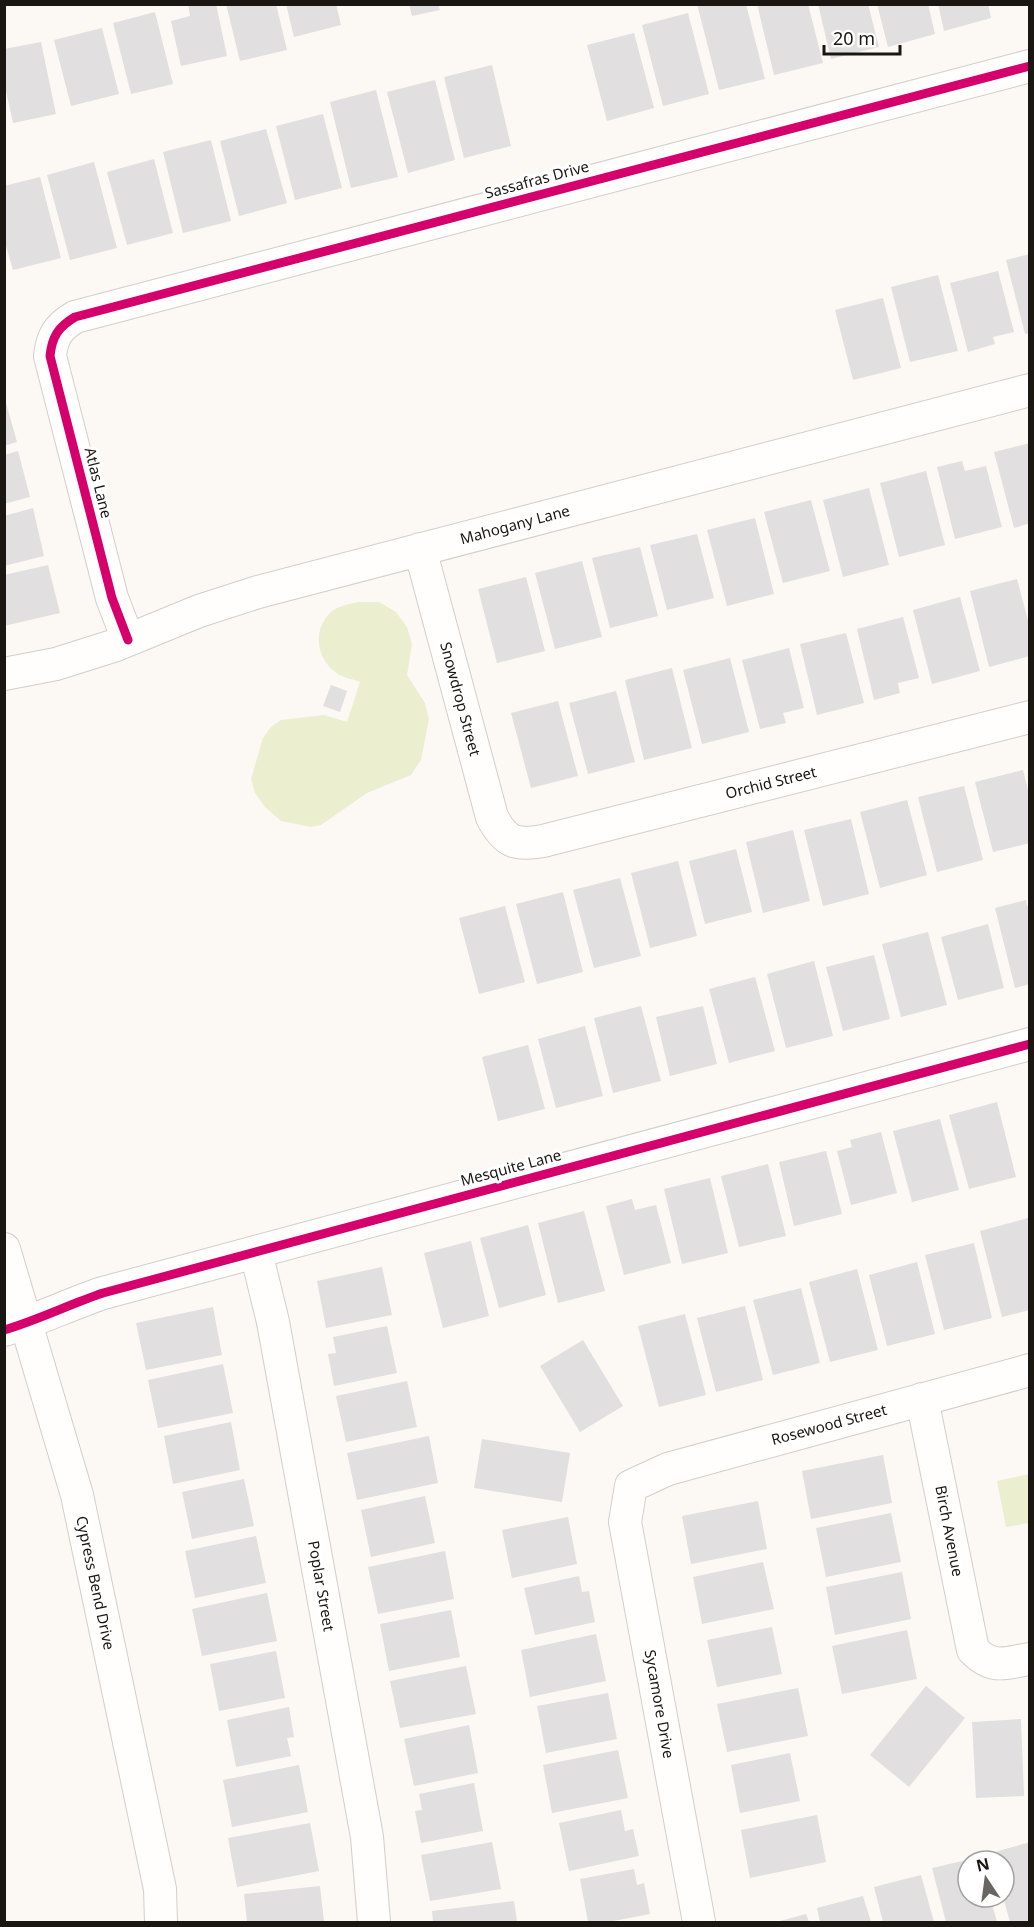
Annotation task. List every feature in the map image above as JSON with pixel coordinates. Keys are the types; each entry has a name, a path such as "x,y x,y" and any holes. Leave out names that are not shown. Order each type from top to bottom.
{"street":[{"name":"Sassafras Drive","path":"56,332 75,317 1029,66"},
{"name":"Atlas Lane","path":"56,332 50,356 112,598 129,640"},
{"name":"Mahogany Lane","path":"4,674 56,664 129,640 198,610 258,592 1029,390"},
{"name":"Snowdrop Street","path":"420,549 492,817 500,833 513,842"},
{"name":"Orchid Street","path":"513,842 526,844 543,842 1029,717"},
{"name":"Mesquite Lane","path":"16,1327 64,1306 103,1293 1029,1044"},
{"name":"Cypress Bend Drive","path":"4,1249 16,1327 76,1495 160,1889 161,1923"},
{"name":"Poplar Street","path":"256,1252 273,1322 367,1837 374,1923"},
{"name":"Rosewood Street","path":"631,1486 668,1469 1029,1370"},
{"name":"Birch Avenue","path":"922,1399 973,1650 982,1660 993,1664 1029,1659"},
{"name":"Sycamore Drive","path":"631,1486 626,1522 699,1923"}],"green space":[{"path":"359,602 379,602 396,612 407,627 412,644 407,675 425,703 429,719 421,760 411,775 367,793 321,825 311,827 281,821 265,807 255,793 251,779 263,738 271,727 281,720 324,715 347,722 360,682 340,675 325,662 319,646 319,637 324,621 332,611"},
{"path":"1029,1474 1029,1523 1006,1527 997,1481"}],"building":[{"path":"188,4 216,4 227,56 181,66 171,21 190,16"},
{"path":"226,4 276,4 287,50 240,61"},
{"path":"286,4 336,4 341,25 294,37"},
{"path":"409,4 438,4 440,10 412,16"},
{"path":"697,4 746,4 765,79 719,90"},
{"path":"757,4 808,4 823,63 774,75"},
{"path":"818,4 868,4 879,47 831,59"},
{"path":"877,4 928,4 935,34 888,47"},
{"path":"938,4 988,4 991,18 944,31"},
{"path":"155,12 173,84 131,94 113,23"},
{"path":"688,13 709,94 663,106 642,25"},
{"path":"102,28 119,94 71,106 54,40"},
{"path":"634,33 654,108 607,121 587,45"},
{"path":"41,42 56,114 13,123 4,82 4,49"},
{"path":"492,65 511,146 464,158 444,77"},
{"path":"435,80 455,160 408,173 387,92"},
{"path":"376,90 398,177 351,188 330,102"},
{"path":"323,114 342,188 295,200 276,126"},
{"path":"266,129 287,203 239,216 220,141"},
{"path":"211,140 231,221 183,233 163,152"},
{"path":"154,159 173,233 127,245 107,172"},
{"path":"94,162 117,248 70,260 47,175"},
{"path":"40,177 61,258 13,270 4,239 4,186"},
{"path":"1030,254 1030,333 1025,334 1006,260"},
{"path":"998,271 1014,332 993,337 995,344 968,352 950,283"},
{"path":"938,275 958,351 910,362 891,287"},
{"path":"883,298 901,368 853,380 835,310"},
{"path":"4,396 17,442 4,446"},
{"path":"1030,443 1030,523 1014,528 994,452"},
{"path":"18,451 30,497 4,504 4,455"},
{"path":"962,461 965,471 986,466 1002,527 955,539 937,467"},
{"path":"926,471 945,545 899,557 880,483"},
{"path":"869,488 889,565 843,577 823,500"},
{"path":"811,500 830,571 783,583 764,512"},
{"path":"33,508 44,556 4,566 4,516"},
{"path":"755,518 774,594 727,606 707,530"},
{"path":"697,534 714,598 667,610 650,545"},
{"path":"640,547 658,616 610,628 592,558"},
{"path":"582,561 602,637 555,649 535,573"},
{"path":"48,565 60,613 4,626 4,575"},
{"path":"526,577 545,651 497,663 478,589"},
{"path":"1017,579 1030,628 1030,656 989,667 970,591"},
{"path":"960,597 980,671 932,684 913,610"},
{"path":"903,617 919,678 898,683 900,693 874,700 857,629"},
{"path":"846,633 864,703 817,715 800,644"},
{"path":"789,648 804,708 783,713 786,723 760,729 742,660"},
{"path":"730,658 749,732 702,744 683,670"},
{"path":"672,668 692,748 644,760 625,680"},
{"path":"331,685 347,691 340,712 323,706"},
{"path":"616,691 635,762 588,774 569,703"},
{"path":"558,701 578,776 531,788 511,713"},
{"path":"1023,770 1030,798 1030,843 993,852 975,782"},
{"path":"964,786 983,860 937,872 918,797"},
{"path":"907,800 927,875 880,888 860,812"},
{"path":"851,819 869,894 823,906 804,830"},
{"path":"793,830 810,901 763,913 746,842"},
{"path":"736,849 752,912 705,924 689,861"},
{"path":"678,861 697,936 650,948 631,873"},
{"path":"620,878 641,956 594,968 573,890"},
{"path":"563,892 583,972 537,984 516,904"},
{"path":"1026,900 1027,906 1030,905 1030,984 1015,988 995,908"},
{"path":"505,906 525,982 479,994 459,918"},
{"path":"988,924 1004,988 958,1000 941,937"},
{"path":"928,932 947,1005 901,1017 882,944"},
{"path":"874,955 890,1019 843,1031 826,967"},
{"path":"814,961 833,1036 786,1048 767,974"},
{"path":"755,977 775,1051 729,1063 709,989"},
{"path":"641,1006 661,1081 613,1093 594,1018"},
{"path":"703,1006 717,1064 670,1076 656,1017"},
{"path":"585,1026 603,1096 556,1108 538,1039"},
{"path":"528,1045 545,1109 498,1121 482,1057"},
{"path":"997,1102 1016,1177 969,1189 949,1115"},
{"path":"940,1119 959,1190 912,1202 893,1131"},
{"path":"881,1132 897,1193 851,1205 837,1151 852,1147 850,1140"},
{"path":"826,1151 842,1214 794,1226 779,1162"},
{"path":"768,1164 786,1236 739,1247 721,1176"},
{"path":"710,1178 728,1253 682,1264 664,1189"},
{"path":"632,1199 635,1210 656,1205 671,1263 624,1275 606,1206"},
{"path":"584,1211 605,1291 558,1303 538,1223"},
{"path":"1028,1218 1030,1225 1030,1310 1002,1317 980,1231"},
{"path":"528,1225 546,1295 499,1308 480,1238"},
{"path":"471,1241 489,1316 443,1328 424,1253"},
{"path":"974,1243 992,1318 944,1330 925,1255"},
{"path":"917,1262 935,1334 887,1346 869,1275"},
{"path":"382,1267 392,1315 326,1328 317,1281"},
{"path":"857,1269 878,1350 830,1362 809,1282"},
{"path":"801,1288 820,1363 773,1375 753,1300"},
{"path":"745,1306 763,1380 716,1392 697,1318"},
{"path":"213,1307 222,1355 146,1370 136,1323"},
{"path":"685,1314 706,1395 659,1407 638,1326"},
{"path":"387,1326 397,1373 334,1386 328,1354 336,1353 333,1337"},
{"path":"583,1340 623,1406 580,1432 540,1366"},
{"path":"223,1364 233,1413 158,1428 148,1380"},
{"path":"407,1381 417,1427 346,1442 336,1396"},
{"path":"231,1422 240,1470 173,1484 164,1436"},
{"path":"429,1436 438,1483 357,1500 347,1453"},
{"path":"482,1439 570,1453 562,1502 474,1488"},
{"path":"883,1455 892,1503 811,1519 802,1471"},
{"path":"244,1479 254,1526 192,1539 182,1492"},
{"path":"425,1496 435,1543 371,1557 361,1510"},
{"path":"758,1501 767,1549 691,1564 682,1516"},
{"path":"891,1513 901,1562 826,1577 816,1528"},
{"path":"568,1517 577,1564 512,1578 502,1530"},
{"path":"256,1536 266,1583 195,1598 185,1551"},
{"path":"445,1551 454,1599 378,1614 368,1567"},
{"path":"763,1562 774,1609 702,1624 693,1577"},
{"path":"902,1572 911,1619 835,1635 826,1587"},
{"path":"579,1576 582,1592 589,1591 595,1622 535,1635 524,1588"},
{"path":"267,1593 277,1641 202,1656 192,1609"},
{"path":"451,1610 460,1657 389,1671 380,1624"},
{"path":"772,1627 782,1674 717,1687 707,1640"},
{"path":"907,1630 917,1679 842,1694 832,1646"},
{"path":"596,1634 606,1681 530,1697 521,1650"},
{"path":"276,1651 285,1698 219,1711 210,1664"},
{"path":"466,1666 476,1714 400,1728 390,1681"},
{"path":"926,1686 965,1718 909,1787 870,1755"},
{"path":"798,1688 808,1736 727,1752 717,1704"},
{"path":"608,1693 617,1739 546,1753 537,1706"},
{"path":"289,1707 294,1737 287,1738 291,1756 236,1767 227,1720"},
{"path":"1021,1719 1024,1796 976,1798 972,1722"},
{"path":"469,1725 478,1773 414,1786 404,1739"},
{"path":"618,1750 628,1798 552,1813 543,1765"},
{"path":"790,1753 800,1801 740,1813 731,1765"},
{"path":"299,1765 308,1812 232,1827 223,1780"},
{"path":"474,1783 483,1831 421,1843 415,1811 422,1810 419,1794"},
{"path":"621,1810 625,1831 633,1829 639,1856 569,1871 559,1823"},
{"path":"817,1815 826,1862 750,1878 741,1830"},
{"path":"310,1823 319,1871 237,1887 228,1838"},
{"path":"492,1842 501,1889 430,1901 421,1855"},
{"path":"1030,1842 1030,1922 1010,1922 1006,1909 1016,1909 1016,1849 1005,1849"},
{"path":"956,1862 956,1909 993,1909 997,1922 946,1922 932,1868"},
{"path":"634,1869 637,1885 644,1883 650,1914 608,1922 588,1922 580,1879"},
{"path":"921,1875 934,1922 883,1922 874,1887"},
{"path":"320,1886 324,1922 247,1922 244,1894"},
{"path":"863,1896 871,1922 820,1922 817,1908"},
{"path":"514,1901 517,1922 433,1922 432,1911"},
{"path":"806,1914 809,1922 776,1922"}],"cycle path":[{"path":"128,640 112,598 50,356 52,343 57,333 75,317 1030,66"},
{"path":"4,1330 103,1293 1030,1044"}]}
